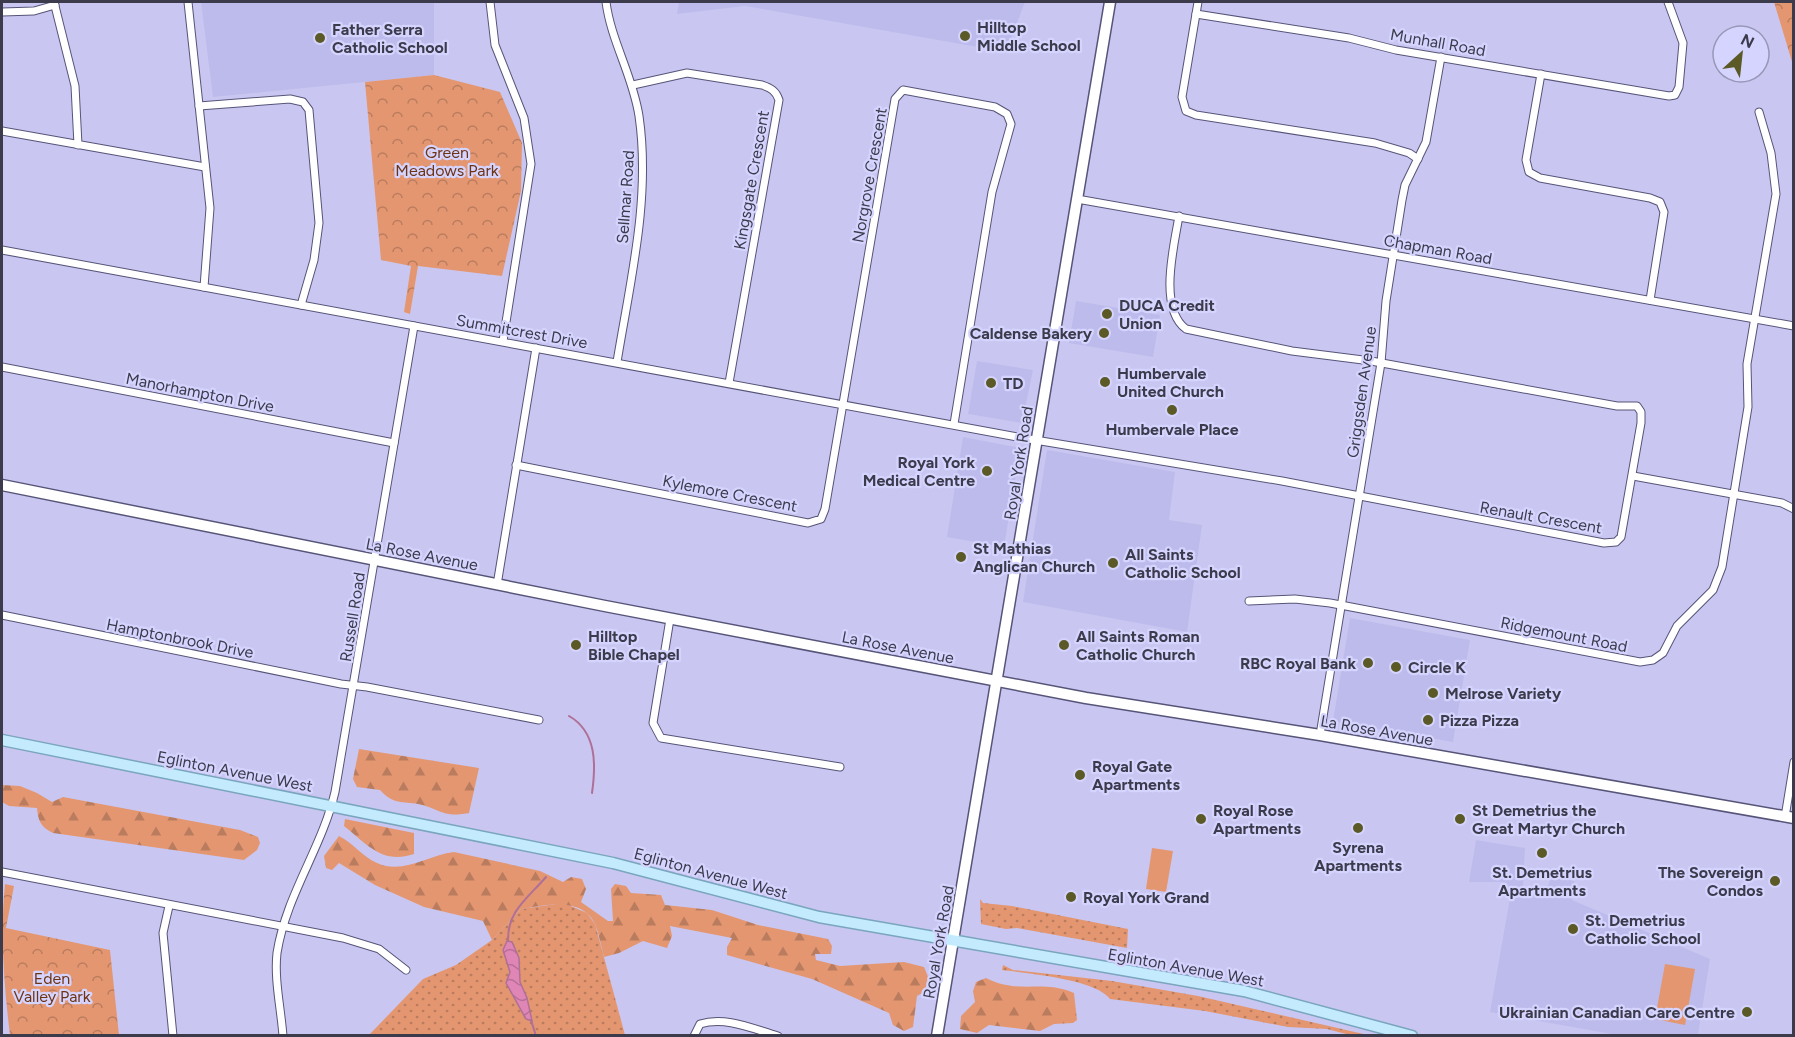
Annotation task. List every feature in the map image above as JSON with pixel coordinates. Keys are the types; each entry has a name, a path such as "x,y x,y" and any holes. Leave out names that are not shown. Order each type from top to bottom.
{"main road":[{"name":"Eglinton Avenue West","path":"2,740 613,862 819,917 1244,991 1412,1035"}],"street":[{"path":"188,2 211,227 204,287"},
{"path":"490,2 495,45 524,118 531,164 503,341"},
{"name":"Sellmar Road","path":"606,2 633,85 642,143 642,201 617,362"},
{"name":"Royal York Road","path":"937,1035 1110,2"},
{"path":"1198,2 1182,97 1183,106 1190,114 1376,143 1409,153 1418,159"},
{"name":"Munhall Road","path":"1196,14 1357,40 1396,50 1675,95 1679,84 1683,43 1668,2"},
{"path":"2,12 34,11 55,3 75,86 78,145"},
{"name":"Griggsden Avenue","path":"1320,735 1381,363 1386,301 1393,254 1406,185 1426,142 1441,57"},
{"name":"Kingsgate Crescent","path":"633,85 687,73 762,85 777,95 778,100 729,383"},
{"path":"1541,74 1526,160 1529,172 1540,178 1650,198 1660,202 1664,212 1650,300"},
{"name":"Norgrove Crescent","path":"843,404 895,99 900,91 907,90 995,107 1007,114 1011,124 992,192 954,424"},
{"path":"200,106 290,99 303,102 309,110 319,223 314,260 301,305"},
{"name":"Ridgemount Road","path":"1248,601 1295,599 1341,605 1640,662 1653,660 1663,652 1677,626 1706,599 1718,580 1725,553 1748,407 1747,364 1776,194 1771,153 1759,112"},
{"path":"2,131 205,167"},
{"name":"Chapman Road","path":"1077,198 1794,327"},
{"name":"Renault Crescent","path":"1037,440 1193,465 1604,543 1616,542 1621,537 1633,476 1641,416 1639,408 1634,405 1617,406 1381,363 1302,352 1186,329 1179,324 1169,279 1179,216"},
{"name":"Summitcrest Drive","path":"2,250 1037,440"},
{"name":"Russell Road","path":"283,1035 277,956 292,896 326,826 332,806 355,685 414,326"},
{"path":"497,585 536,348"},
{"name":"Manorhampton Drive","path":"2,367 394,443"},
{"name":"Kylemore Crescent","path":"516,465 815,523 821,519 825,509 843,404"},
{"path":"1633,476 1782,503 1794,509"},
{"name":"La Rose Avenue","path":"2,485 670,619 1149,709 1320,735 1789,818"},
{"name":"Hamptonbrook Drive","path":"2,615 539,720"},
{"path":"670,619 653,723 660,738 840,767"},
{"path":"1789,818 1794,762"},
{"path":"2,872 169,906 283,926 367,945 388,954 406,970"},
{"path":"169,906 163,933 173,1035"},
{"path":"694,1035 700,1024 712,1020 778,1035"}],"shaded area":[{"name":"Father Serra Catholic School","path":"201,2 434,2 434,75 213,97"},
{"name":"Hilltop Middle School","path":"679,2 1025,2 1006,52 745,6 677,14"},
{"path":"1076,301 1160,315 1153,357 1069,343"},
{"path":"977,361 1033,370 1022,423 968,414"},
{"path":"963,437 1020,448 1004,547 947,537"},
{"name":"All Saints Catholic School","path":"1047,450 1175,472 1169,520 1202,525 1187,632 1023,602"},
{"path":"1350,618 1470,640 1453,742 1333,721"},
{"name":"St. Demetrius Catholic School","path":"1476,840 1525,848 1523,888 1546,893 1551,876 1574,881 1572,900 1710,959 1698,1035 1617,1035 1490,1012 1511,892 1507,884 1501,882 1469,882"}],"green space":[{"path":"1774,2 1793,2 1793,65"},
{"name":"Green Meadows Park","path":"434,75 500,92 522,143 521,191 502,276 418,266 410,314 404,312 411,266 381,260 365,82"},
{"path":"359,749 479,768 469,813 447,814 418,804 398,802 380,790 357,787 353,779"},
{"path":"2,785 20,786 52,802 63,797 240,830 258,837 260,843 257,850 244,860 53,833 41,823 37,808 9,806 2,802"},
{"path":"345,819 414,833 414,854 393,857 376,851 344,826"},
{"path":"339,836 372,860 387,866 406,866 454,852 540,871 563,882 571,877 582,879 586,889 581,902 608,921 613,921 611,889 615,884 626,886 631,893 661,895 665,905 712,910 758,925 828,939 832,946 831,954 815,954 816,960 840,966 904,962 924,967 929,979 924,992 917,996 913,1027 904,1031 893,1025 889,1013 812,979 727,955 727,947 732,938 670,926 672,936 667,948 643,941 619,953 604,957 595,924 589,915 581,909 562,904 521,909 492,940 483,921 424,907 375,885 339,863 332,870 326,868 324,856"},
{"path":"1152,848 1173,851 1166,892 1146,889"},
{"name":"Eden Valley Park","path":"5,884 14,886 6,928 110,950 119,1035 10,1035 3,960"},
{"path":"980,899 983,903 1012,906 1128,929 1127,948 1017,928 1006,929 981,924"},
{"path":"564,903 587,913 595,924 625,1035 368,1036 423,979 456,965 492,940 521,909"},
{"path":"1665,964 1695,969 1685,1025 1655,1019"},
{"path":"1003,965 1013,970 1112,981 1198,996 1368,1035 1350,1035 1327,1029 1288,1027 1205,1011 1110,999 1091,986 1060,978 1002,970"},
{"path":"986,978 1009,986 1051,987 1074,993 1077,1020 1073,1023 1054,1024 1040,1031 989,1025 977,1033 960,1029 961,1016 975,1002 973,991 976,982"}],"water":[{"path":"507,941 512,942 519,958 520,982 527,998 532,1021 526,1019 506,983 510,972 503,950"}],"waterway":[{"path":"569,716 578,723 590,740 594,761 592,793"},
{"path":"508,941 511,921 515,913 546,877"},
{"path":"531,1020 536,1036"}],"place":[{"name":"Hilltop Middle School","path":"965,36"},
{"name":"Father Serra Catholic School","path":"320,38"},
{"name":"DUCA Credit Union","path":"1107,314"},
{"name":"Caldense Bakery","path":"1104,333"},
{"name":"Humbervale United Church","path":"1105,382"},
{"name":"TD","path":"991,383"},
{"name":"Humbervale Place","path":"1172,410"},
{"name":"Royal York Medical Centre","path":"987,471"},
{"name":"St Mathias Anglican Church","path":"961,557"},
{"name":"All Saints Catholic School","path":"1113,563"},
{"name":"Hilltop Bible Chapel","path":"576,645"},
{"name":"All Saints Roman Catholic Church","path":"1064,645"},
{"name":"RBC Royal Bank","path":"1368,663"},
{"name":"Circle K","path":"1396,667"},
{"name":"Melrose Variety","path":"1433,693"},
{"name":"Pizza Pizza","path":"1428,720"},
{"name":"Royal Gate Apartments","path":"1080,775"},
{"name":"Royal Rose Apartments","path":"1201,819"},
{"name":"St Demetrius the Great Martyr Church","path":"1460,819"},
{"name":"Syrena Apartments","path":"1358,828"},
{"name":"St. Demetrius Apartments","path":"1542,853"},
{"name":"The Sovereign Condos","path":"1775,881"},
{"name":"Royal York Grand","path":"1071,897"},
{"name":"St. Demetrius Catholic School","path":"1573,929"},
{"name":"Ukrainian Canadian Care Centre","path":"1747,1012"}]}
